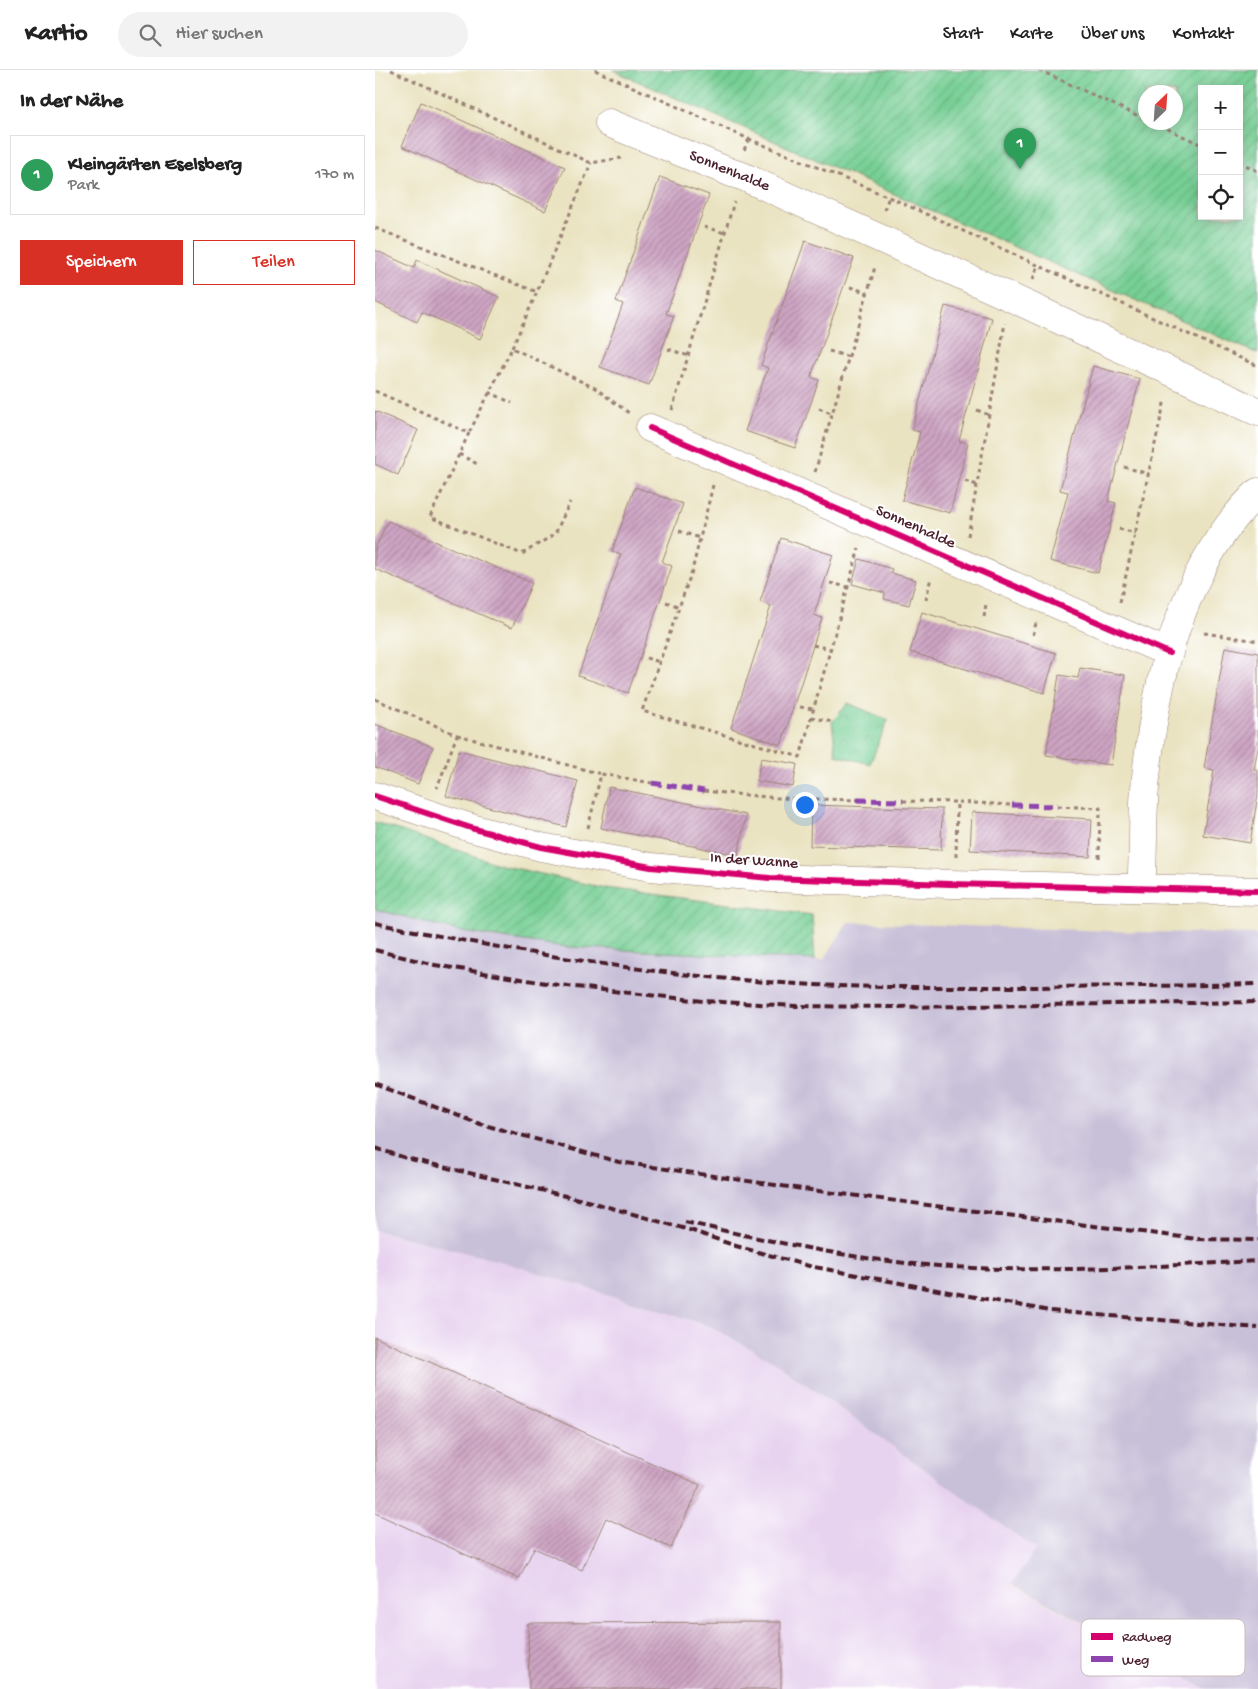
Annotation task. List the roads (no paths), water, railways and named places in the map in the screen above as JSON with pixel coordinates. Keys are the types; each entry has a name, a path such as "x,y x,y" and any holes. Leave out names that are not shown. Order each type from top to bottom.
{"street":[{"name":"Sonnenhalde","path":"609,123 742,176 1258,412"},
{"name":"Sonnenhalde","path":"657,431 1169,653"},
{"path":"1141,887 1145,789 1155,716 1169,653 1191,587 1220,537 1258,492"},
{"name":"In der Wanne","path":"375,796 471,828 541,847 651,867 770,878 1258,891"}],"railway":[{"path":"375,923 480,944 639,969 798,984 918,987 1091,987 1258,984"},
{"path":"375,950 435,965 558,985 703,1001 797,1006 896,1007 1258,1002"},
{"path":"375,1084 477,1123 619,1162 802,1189 1197,1239 1258,1240"},
{"path":"375,1148 406,1158 587,1201 809,1266 1050,1311 1258,1328"},
{"path":"685,1222 785,1244 852,1256 954,1267 1068,1269 1258,1261"}],"place":[{"name":"Kleingärten Eselsberg","path":"1020,169"}]}
